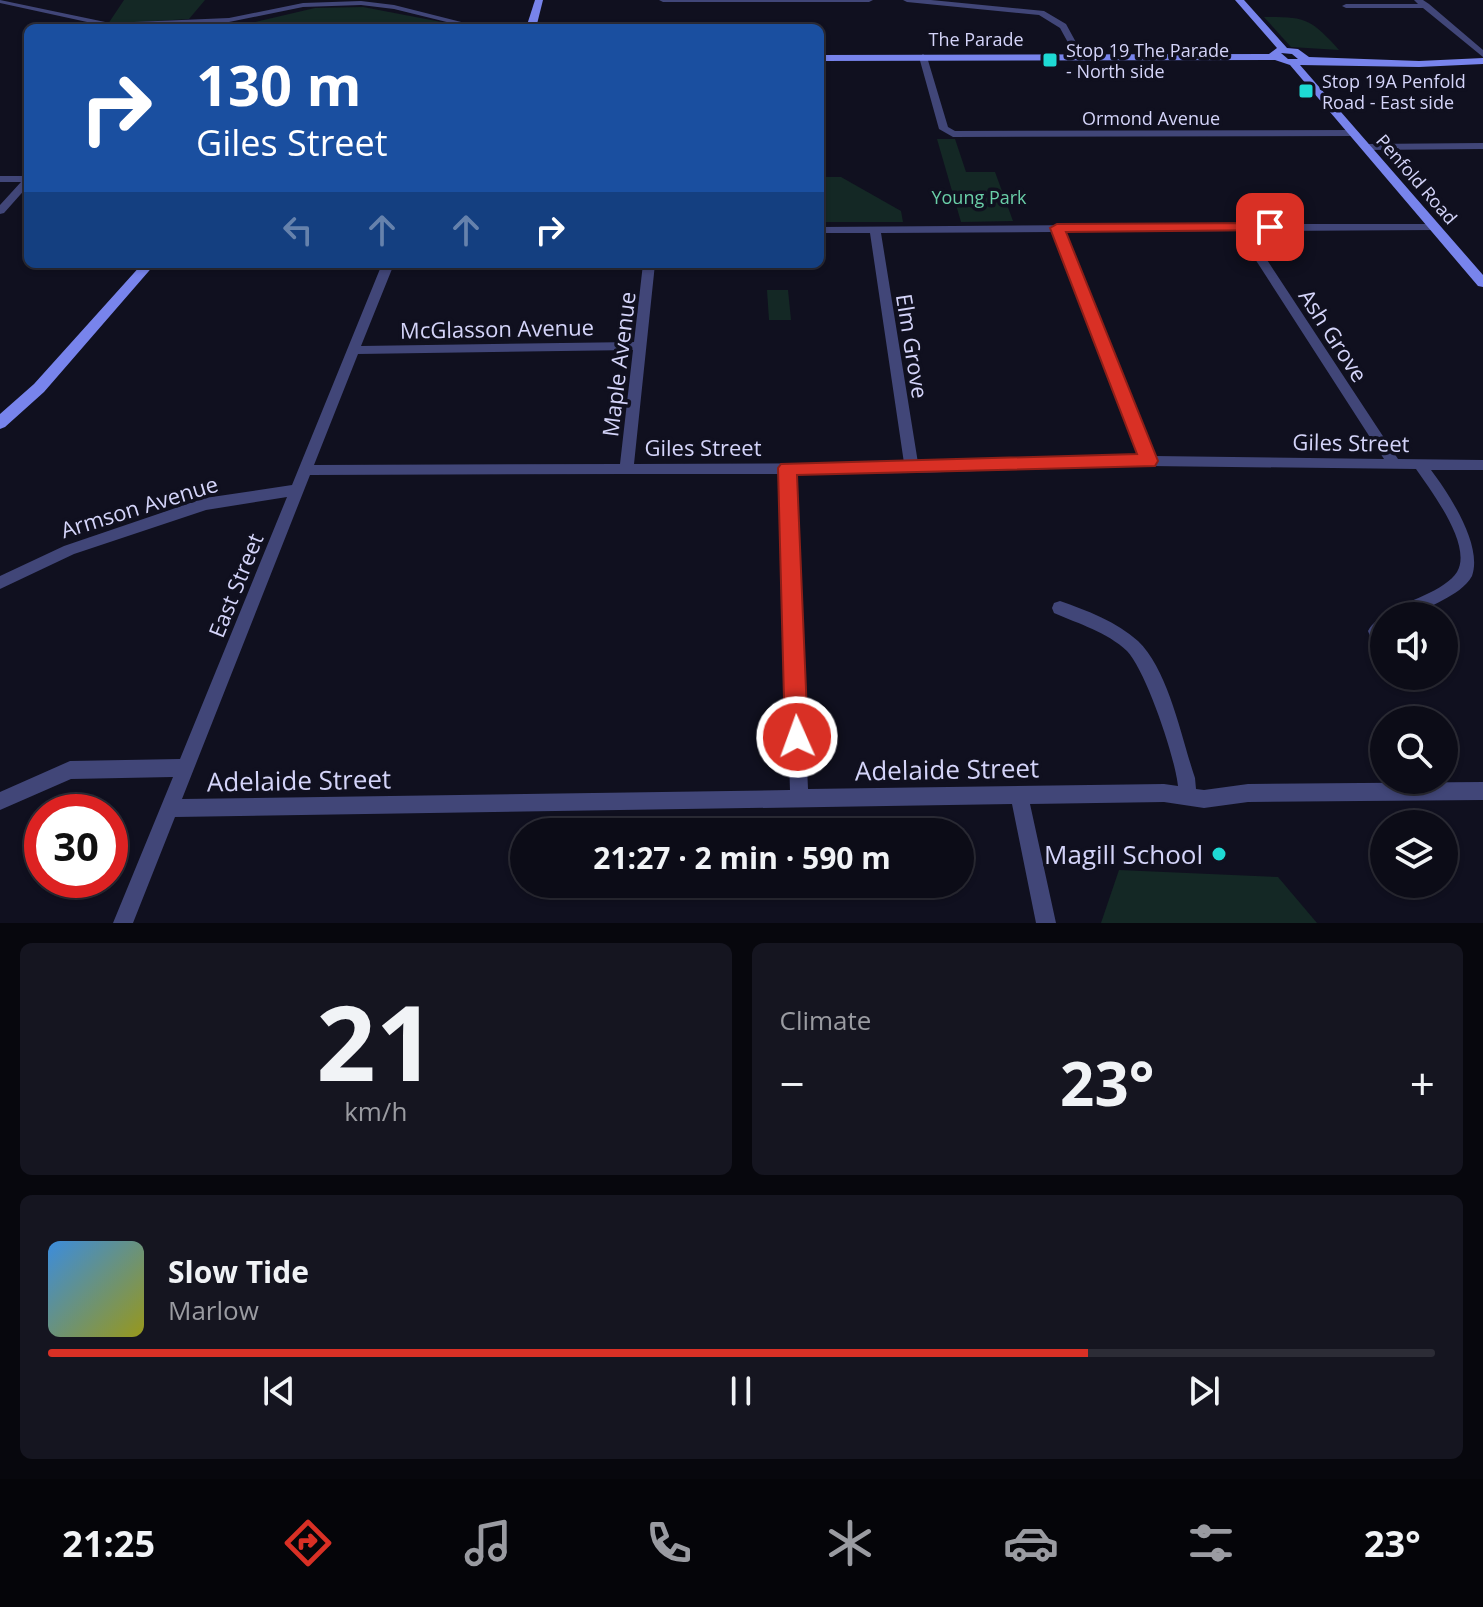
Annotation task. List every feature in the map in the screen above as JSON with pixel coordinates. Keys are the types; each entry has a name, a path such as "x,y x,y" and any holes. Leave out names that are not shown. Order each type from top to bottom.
{"main road":[{"path":"532,24 539,0"},
{"path":"1239,0 1279,53 1298,58 1483,61"},
{"name":"The Parade","path":"824,58 1279,53"},
{"name":"Penfold Road","path":"1298,58 1354,133 1483,283"},
{"path":"0,423 39,388 145,268"}],"street":[{"path":"663,0 869,0"},
{"path":"907,0 1041,13 1063,26 1080,57"},
{"path":"8,1 55,16 104,24"},
{"path":"134,24 229,20 327,2 394,7 464,24"},
{"path":"1346,6 1422,3 1483,54"},
{"name":"Ormond Avenue","path":"923,57 944,129 949,133 1354,133"},
{"path":"1366,147 1483,146"},
{"path":"0,179 24,179"},
{"path":"0,211 24,184"},
{"name":"Ash Grove","path":"1240,227 1395,465"},
{"path":"824,230 1435,227"},
{"path":"1057,228 1149,461"},
{"name":"Elm Grove","path":"875,230 912,468"},
{"name":"East Street","path":"123,923 386,268"},
{"name":"Maple Avenue","path":"626,469 649,268"},
{"name":"McGlasson Avenue","path":"355,350 640,346"},
{"name":"Giles Street","path":"307,470 912,468 1149,461 1483,465"},
{"path":"1421,466 1453,515 1468,547 1467,571 1423,602"},
{"path":"787,468 799,797"},
{"name":"Armson Avenue","path":"0,583 69,550 205,504 297,490"},
{"path":"1060,608 1120,637 1140,653 1150,672 1186,778 1188,795"},
{"path":"0,801 70,770 184,768"},
{"name":"Adelaide Street","path":"170,808 1019,795 1188,795 1214,799 1248,793 1483,791"},
{"path":"1019,795 1046,923"}],"green space":[{"path":"124,0 205,0 189,19 108,24"},
{"path":"363,7 452,24 218,24 251,23 315,8"},
{"path":"1264,17 1299,19 1314,25 1339,50 1291,47"},
{"name":"Young Park","path":"937,139 955,139 966,172 995,172 1013,221 961,222"},
{"path":"824,177 841,177 901,211 903,222 824,222"},
{"path":"767,290 788,290 791,320 769,320"},
{"path":"1119,870 1278,877 1317,923 1101,923"}],"place":[{"name":"Stop 19 The Parade - North side","path":"1050,60"},
{"name":"Stop 19A Penfold Road - East side","path":"1306,91"},
{"name":"Magill School","path":"1219,854"}],"route":[{"path":"797,737 787,468 912,468 1149,461 1057,228 1270,227"}]}
